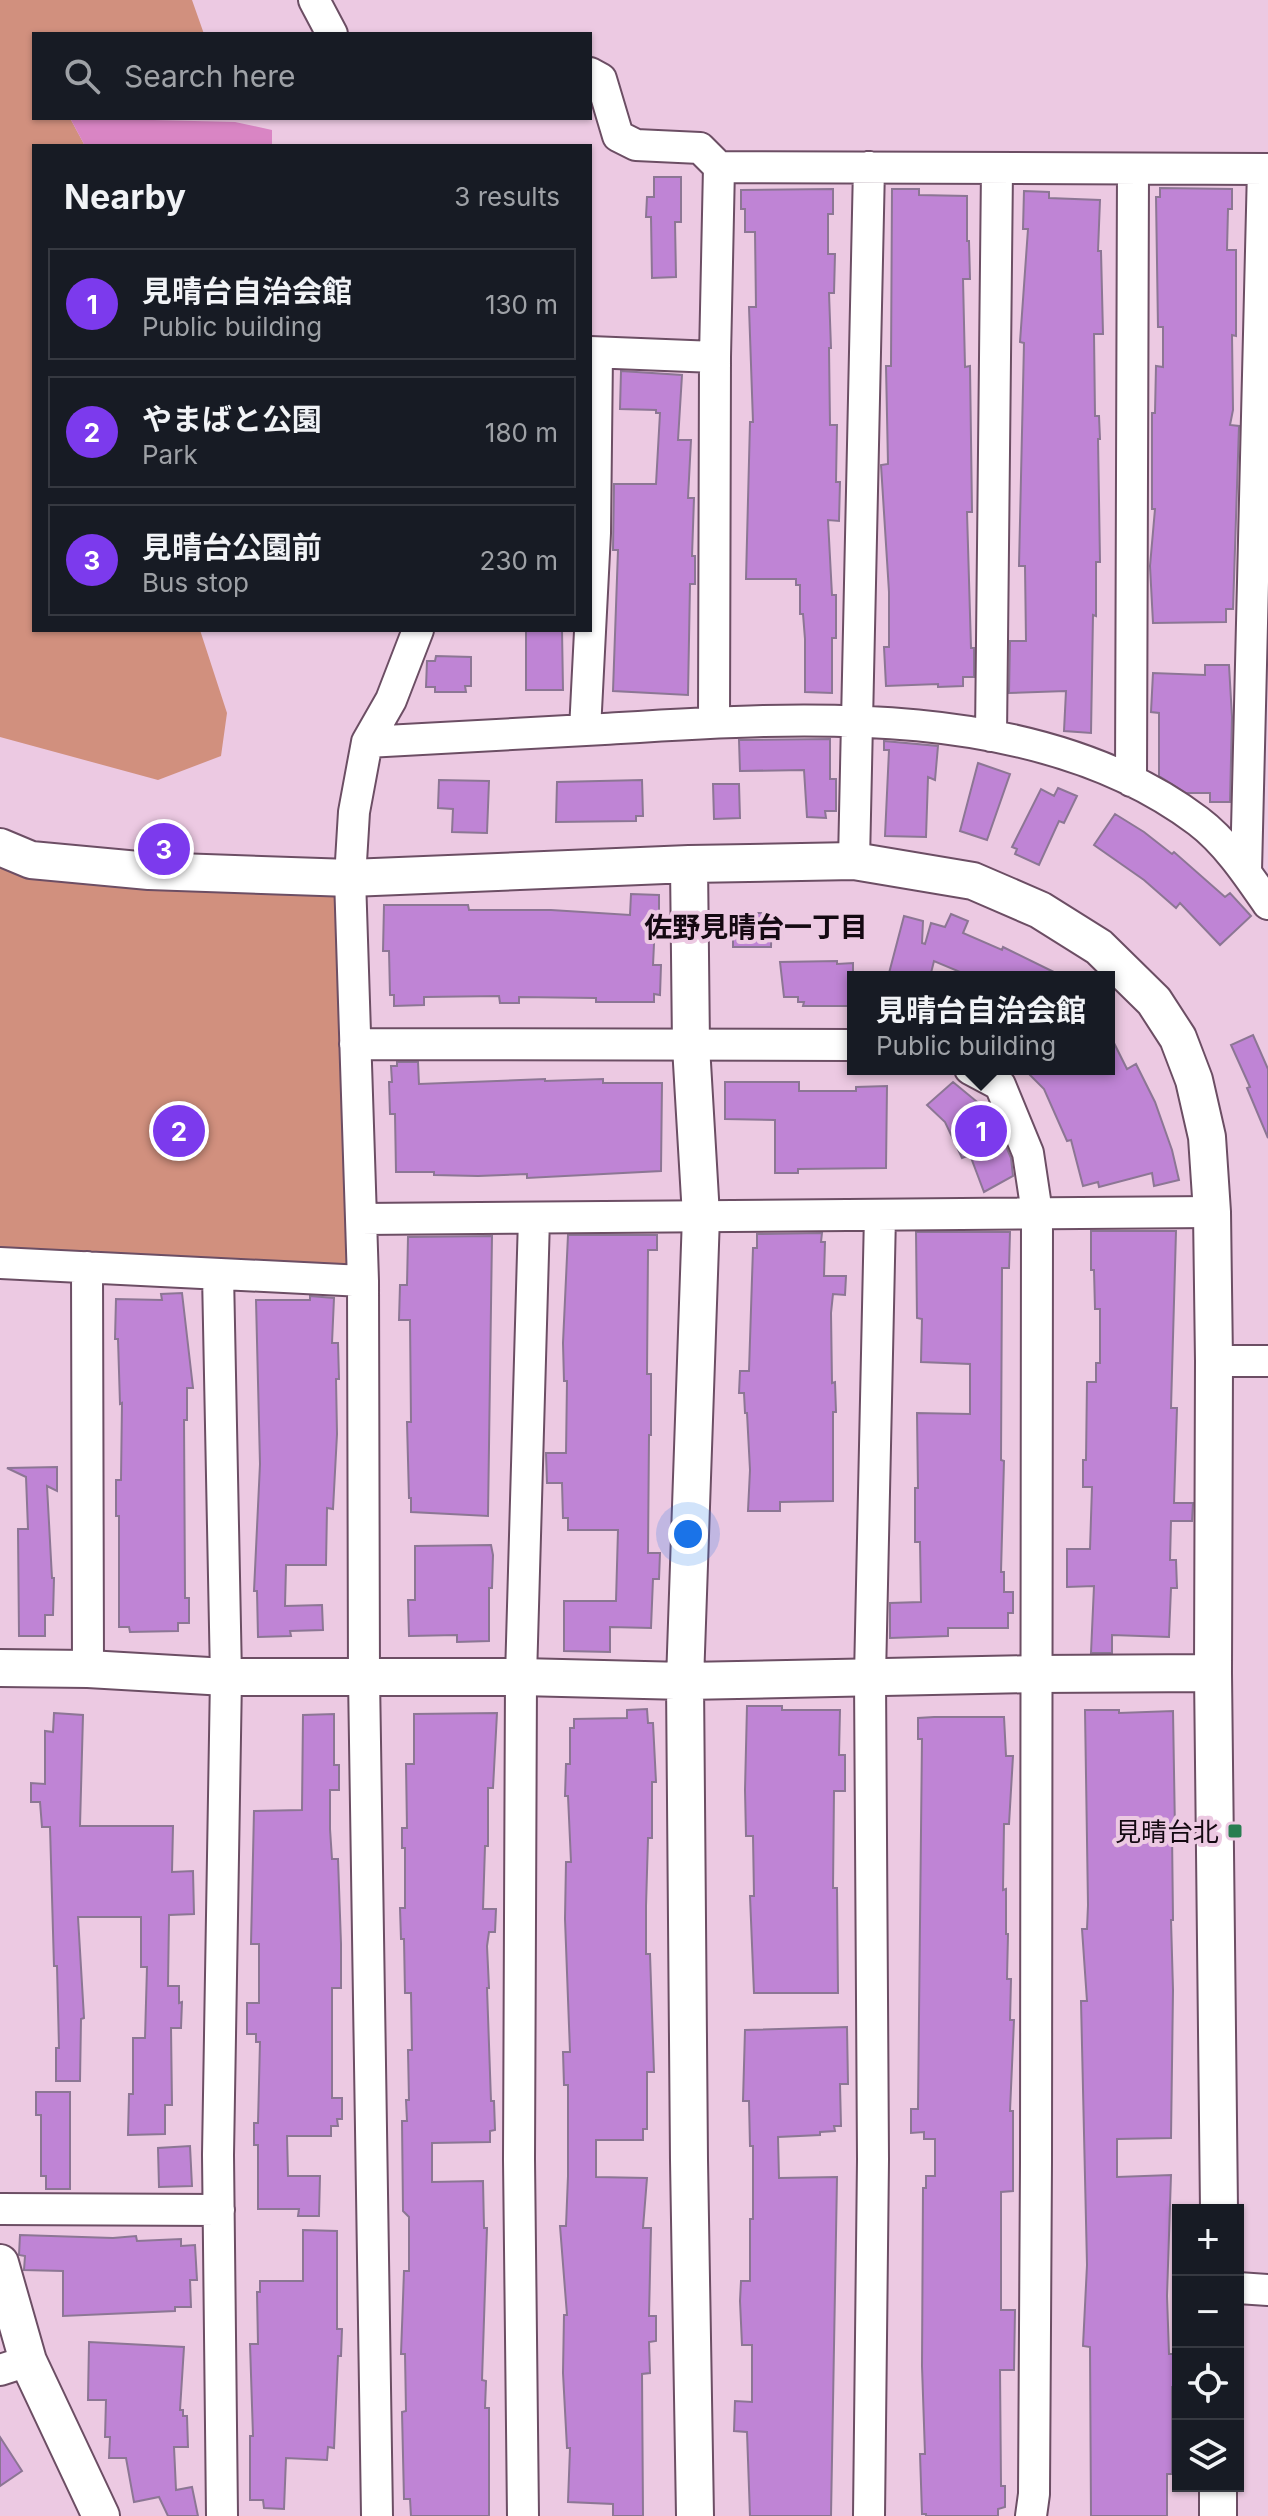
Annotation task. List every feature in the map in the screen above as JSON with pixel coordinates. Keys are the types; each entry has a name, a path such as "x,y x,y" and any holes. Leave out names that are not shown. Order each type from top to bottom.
{"street":[{"path":"314,0 331,32"},
{"path":"592,74 601,79 618,136 636,145 700,148 719,167 1266,169 1246,871"},
{"path":"714,722 719,167"},
{"path":"854,861 869,167"},
{"path":"991,736 997,169"},
{"path":"1131,781 1133,170"},
{"path":"592,592 595,533 594,353 715,357"},
{"path":"377,2516 364,1677 363,1281 350,878 354,812 367,742 391,700 417,632"},
{"path":"585,730 590,632"},
{"path":"367,742 714,722 859,721 916,725 991,736 1052,749 1131,781 1199,822 1246,871 1268,904"},
{"path":"0,847 31,860 90,866 350,878 689,864 854,861 973,881 1040,910 1099,947 1154,1001 1178,1038 1194,1080 1207,1137 1212,1212 1219,2204"},
{"path":"689,864 691,1046 701,1216 685,1681 695,2516"},
{"path":"355,1044 847,1045"},
{"path":"981,1075 1000,1085 1028,1153 1037,1213 1036,2162 1034,2494 1031,2516"},
{"path":"361,1219 1212,1212"},
{"path":"869,2516 873,2159 870,1677 880,1215"},
{"path":"523,2516 519,2159 521,1677 534,1218"},
{"path":"0,1263 363,1281"},
{"path":"87,1267 88,1669"},
{"path":"218,1274 226,1677 219,2210 219,2475 222,2516"},
{"path":"1214,1361 1268,1361"},
{"path":"0,1668 88,1669 226,1677 521,1677 685,1681 1213,1673"},
{"path":"0,2209 219,2210"},
{"path":"0,2263 14,2366 101,2516"},
{"path":"1244,2288 1268,2290"},
{"path":"1218,2492 1218,2516"}],"shaded area":[{"path":"0,0 192,0 203,32 32,32 32,120 71,120 84,144 32,144 32,632 201,632 227,713 221,756 158,780 0,737"},
{"path":"71,120 235,122 272,130 272,144 84,144"},
{"path":"0,847 350,878 363,1281 0,1263"}],"building":[{"path":"654,177 681,177 681,222 675,222 676,277 652,278 651,217 646,217 647,197 654,197"},
{"path":"1160,188 1232,189 1227,250 1236,250 1236,336 1232,335 1233,410 1230,425 1239,426 1233,609 1226,609 1226,622 1153,623 1150,566 1155,509 1152,509 1152,413 1155,413 1156,366 1163,367 1163,327 1158,327 1156,197 1160,197"},
{"path":"833,189 833,214 828,214 828,254 835,254 834,293 829,293 830,425 837,425 836,482 840,482 839,521 828,520 832,595 836,595 832,693 805,692 805,639 803,614 800,614 800,585 796,585 796,579 746,579 750,422 753,422 749,307 756,307 755,232 745,232 741,190"},
{"path":"892,189 919,189 919,195 967,196 970,279 963,279 965,367 970,366 972,512 967,512 974,677 963,677 963,686 886,686 884,647 889,647 889,592 881,465 888,464 886,366 891,366"},
{"path":"1024,191 1049,192 1049,198 1100,200 1098,251 1101,251 1103,334 1094,334 1095,416 1099,416 1100,439 1100,562 1096,562 1096,616 1093,615 1091,733 1064,731 1066,691 1009,693 1010,641 1026,641 1025,566 1019,566 1024,343 1020,342 1028,229 1023,229"},
{"path":"621,371 682,375 678,440 691,440 688,498 694,498 692,556 695,556 695,584 690,584 688,695 613,691 618,550 613,550 614,484 656,484 660,413 656,410 620,409"},
{"path":"526,632 562,632 563,690 526,690"},
{"path":"436,656 471,657 471,686 465,686 466,692 435,692 435,687 426,687 427,661 435,661"},
{"path":"1205,665 1229,665 1232,717 1230,802 1210,802 1210,793 1186,793 1159,776 1159,713 1151,712 1153,673 1205,675"},
{"path":"830,739 830,779 836,779 836,811 825,811 826,818 807,817 804,770 740,771 739,740"},
{"path":"884,741 938,746 935,780 928,777 926,837 885,836 889,750 884,750"},
{"path":"978,763 1010,774 987,840 960,831"},
{"path":"439,780 489,781 487,833 452,832 453,809 438,808"},
{"path":"642,780 643,816 636,816 636,821 556,822 557,782"},
{"path":"713,784 739,784 740,818 714,819"},
{"path":"1058,788 1077,796 1064,823 1059,821 1039,865 1015,854 1017,849 1012,847 1041,789 1054,796"},
{"path":"1115,814 1172,854 1174,852 1225,897 1230,893 1251,916 1220,945 1180,903 1176,908 1144,880 1094,845"},
{"path":"631,894 659,895 653,965 661,965 660,995 654,994 654,1002 519,997 519,1003 500,1003 499,996 424,997 424,1005 394,1006 394,995 390,995 389,951 383,951 384,905 468,905 469,910 551,910 630,915"},
{"path":"740,913 772,913 771,947 733,947 733,923 740,923"},
{"path":"951,914 968,921 963,933 1002,950 1003,947 1052,971 958,971 934,961 932,971 890,971 904,916 923,921 922,943 925,944 931,923 945,927"},
{"path":"780,962 853,963 853,971 847,971 847,1006 803,1006 804,1002 798,1002 798,997 784,997"},
{"path":"1253,1035 1268,1069 1268,1138 1231,1045"},
{"path":"1115,1045 1127,1069 1136,1064 1155,1102 1179,1180 1154,1186 1152,1173 1099,1187 1098,1182 1083,1186 1071,1140 1067,1141 1044,1089 1030,1075 1115,1075"},
{"path":"397,1062 418,1062 419,1084 545,1079 662,1083 661,1171 527,1178 527,1174 478,1176 396,1172 395,1114 390,1114 389,1082 392,1082 391,1066 397,1066"},
{"path":"725,1082 799,1082 799,1091 856,1091 856,1087 887,1086 886,1168 798,1169 798,1173 775,1173 775,1120 725,1119"},
{"path":"953,1082 993,1115 1011,1158 1013,1176 984,1192 970,1155 962,1158 945,1122 927,1105"},
{"path":"1091,1231 1176,1231 1171,1408 1177,1408 1174,1503 1193,1503 1192,1521 1171,1521 1170,1560 1176,1560 1177,1588 1171,1588 1169,1637 1112,1635 1112,1653 1091,1653 1094,1586 1067,1587 1067,1549 1090,1549 1092,1487 1083,1487 1087,1382 1096,1382 1096,1363 1100,1363 1100,1309 1095,1309"},
{"path":"916,1232 1010,1232 1009,1268 1002,1268 1001,1460 1004,1461 1001,1572 1004,1572 1004,1592 1013,1592 1013,1613 1008,1613 1008,1628 948,1628 948,1636 890,1638 890,1603 921,1602 920,1542 915,1542 917,1413 970,1414 970,1364 921,1362 922,1319 917,1318"},
{"path":"822,1233 821,1242 825,1242 824,1276 846,1276 845,1295 833,1294 831,1313 832,1383 835,1382 836,1412 833,1412 833,1501 780,1502 780,1511 748,1511 750,1470 747,1413 744,1393 739,1393 740,1371 749,1371 753,1248 757,1248 757,1234"},
{"path":"568,1235 657,1235 657,1250 648,1250 647,1374 651,1374 651,1435 648,1553 660,1553 659,1579 653,1579 651,1628 610,1627 610,1652 564,1651 564,1601 616,1601 618,1530 568,1530 568,1518 563,1518 562,1483 547,1483 546,1453 566,1453 567,1381 564,1381 563,1343"},
{"path":"492,1236 488,1516 411,1512 407,1422 411,1422 410,1320 399,1320 400,1285 407,1285 408,1237"},
{"path":"182,1293 193,1388 187,1388 187,1420 184,1420 185,1598 189,1598 189,1623 178,1623 178,1631 130,1632 129,1627 119,1627 116,1480 121,1480 122,1403 118,1339 115,1339 116,1299 162,1300 161,1294"},
{"path":"310,1296 334,1298 332,1343 338,1343 339,1379 336,1379 333,1509 327,1508 326,1565 286,1565 285,1606 322,1605 323,1630 290,1631 291,1636 258,1637 257,1591 254,1591 260,1464 256,1300 310,1300"},
{"path":"57,1467 57,1491 47,1486 54,1578 53,1615 45,1615 45,1636 19,1636 18,1529 28,1529 26,1477 7,1468"},
{"path":"491,1545 489,1641 457,1642 457,1635 409,1636 408,1600 415,1600 415,1546"},
{"path":"747,1706 782,1706 782,1710 840,1710 839,1755 845,1755 845,1791 834,1791 833,1888 837,1888 838,1993 754,1993 750,1896 754,1896 753,1836 746,1836"},
{"path":"647,1709 648,1723 653,1723 656,1782 652,1782 652,1838 648,1838 646,1906 654,2072 647,2072 647,2129 643,2129 643,2140 596,2140 596,2177 647,2178 643,2228 651,2228 649,2316 656,2316 656,2341 649,2342 650,2373 642,2374 643,2516 613,2516 613,2504 568,2502 570,2448 567,2448 563,2373 564,2315 567,2315 560,2226 566,2226 568,2176 568,2085 564,2085 563,2052 570,2052 565,1919 566,1862 571,1862 568,1796 565,1796 566,1764 570,1764 570,1728 574,1728 574,1719 627,1718 627,1710"},
{"path":"1085,1710 1119,1710 1119,1713 1173,1711 1175,1832 1172,1832 1171,2138 1117,2139 1117,2177 1171,2175 1167,2296 1169,2354 1172,2354 1172,2474 1167,2474 1167,2516 1091,2516 1090,2347 1083,2346 1087,2265 1081,2001 1087,2001 1082,1929 1087,1929"},
{"path":"54,1713 83,1715 80,1826 173,1826 172,1872 193,1871 194,1914 169,1915 168,1986 179,1986 179,2003 182,2002 181,2028 171,2028 172,2105 165,2105 165,2134 128,2135 129,2094 133,2094 133,2038 145,2038 147,1967 141,1967 141,1917 78,1917 84,2018 81,2019 80,2081 56,2081 56,2048 59,2048 50,1827 42,1827 40,1802 31,1802 31,1783 45,1784 45,1731 53,1732"},
{"path":"497,1713 493,1788 488,1788 483,1909 496,1909 495,1932 489,1932 487,1946 491,2101 494,2101 495,2130 490,2131 490,2142 432,2143 432,2182 483,2181 484,2228 487,2228 482,2380 486,2381 485,2408 489,2408 489,2516 411,2516 410,2499 404,2499 402,2412 406,2411 405,2354 401,2354 404,2271 409,2271 409,2217 403,2211 402,2121 407,2121 408,2050 412,2050 411,1993 405,1993 400,1908 405,1908 402,1828 407,1828 406,1764 414,1764 414,1714"},
{"path":"334,1714 334,1765 339,1765 339,1790 330,1790 330,1829 332,1859 338,1859 341,1988 332,1988 332,2098 342,2098 342,2119 337,2119 338,2126 331,2126 331,2136 287,2136 288,2176 320,2176 319,2216 298,2216 299,2209 258,2209 258,2145 254,2145 254,2123 258,2123 260,2042 256,2042 256,2034 247,2034 247,2003 259,2003 259,1944 251,1944 254,1811 302,1810 303,1715"},
{"path":"1004,1717 1006,1756 1013,1756 1009,1824 1004,1824 1003,1890 1006,1889 1007,1979 1011,1979 1010,2020 1014,2020 1010,2111 1013,2111 1013,2191 1001,2192 1001,2310 1015,2310 1014,2370 1000,2370 1001,2486 1005,2486 1005,2507 998,2509 998,2516 922,2514 920,2454 925,2454 923,2188 926,2188 926,2176 935,2176 935,2139 924,2139 924,2132 911,2133 911,2109 918,2109 922,1739 918,1739 918,1718"},
{"path":"847,2027 848,2084 840,2084 841,2126 834,2126 835,2131 820,2132 820,2135 778,2137 779,2178 837,2177 831,2516 750,2516 747,2432 734,2431 735,2401 752,2402 752,2345 742,2345 740,2301 741,2281 750,2281 750,2219 753,2219 753,2146 750,2146 749,2101 743,2101 745,2030"},
{"path":"36,2092 70,2092 70,2189 46,2189 46,2176 41,2176 41,2115 36,2115"},
{"path":"190,2146 192,2186 159,2187 158,2148"},
{"path":"303,2230 337,2231 337,2329 342,2329 334,2448 328,2447 327,2460 286,2458 284,2509 264,2508 263,2500 250,2500 250,2436 253,2436 250,2344 258,2344 257,2292 260,2292 260,2281 303,2281"},
{"path":"20,2235 136,2236 137,2241 181,2239 181,2246 195,2245 197,2280 190,2280 191,2307 175,2307 175,2311 63,2316 63,2271 24,2270 25,2256 19,2255"},
{"path":"89,2342 184,2347 180,2410 183,2410 183,2416 187,2416 188,2447 174,2447 176,2490 192,2487 198,2516 168,2516 159,2497 134,2502 126,2458 109,2458 110,2437 105,2437 106,2400 88,2400"},
{"path":"0,2437 22,2471 0,2486"}],"place":[{"name":"見晴台公園前","path":"164,849"},
{"name":"やまばと公園","path":"179,1131"},
{"name":"見晴台自治会館","path":"981,1131"},
{"name":"見晴台北","path":"1235,1831"}],"district":[{"name":"佐野見晴台一丁目","path":"756,927"}]}
